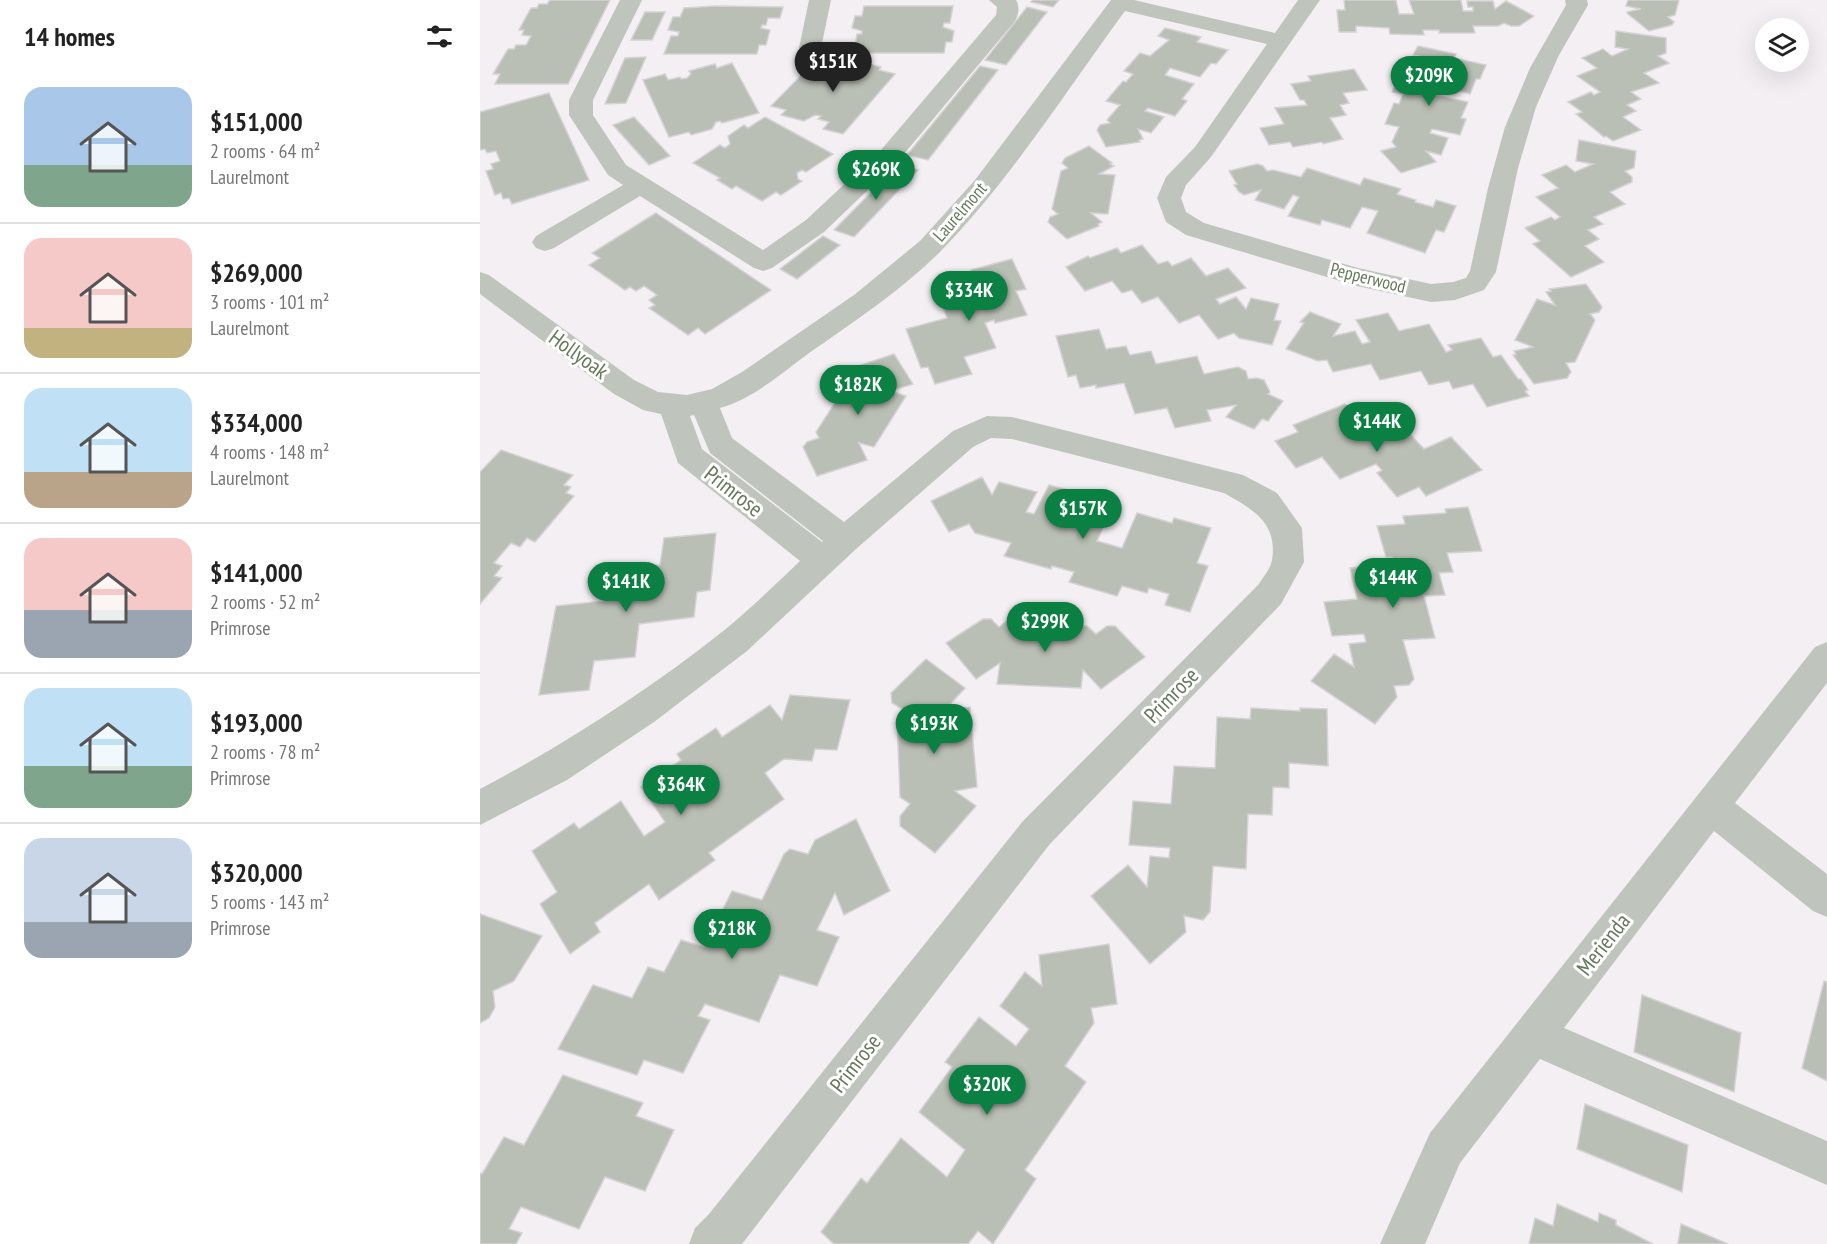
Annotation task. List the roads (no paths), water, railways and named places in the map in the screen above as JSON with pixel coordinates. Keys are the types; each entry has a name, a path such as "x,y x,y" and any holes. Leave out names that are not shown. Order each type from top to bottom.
{"street":[{"path":"631,0 581,100 580,115 617,170 763,262 815,226 890,154 1007,15 1008,3 1000,0"},
{"path":"810,48 820,0"},
{"path":"1160,0 1284,35"},
{"name":"Pepperwood","path":"1309,0 1203,152 1175,182 1169,198 1175,216 1195,229 1357,277 1431,293 1455,291 1475,284 1483,272 1511,146 1524,106 1555,41 1577,5 1576,0"},
{"path":"1121,1 1284,35"},
{"name":"Laurelmont","path":"687,404 720,398 752,380 864,302 929,248 984,186 1121,1"},
{"path":"545,242 640,185"},
{"name":"Hollyoak","path":"480,281 624,387 653,402 687,404"},
{"name":"Primrose","path":"687,404 688,455 834,550"},
{"name":"Primrose","path":"480,808 554,768 642,711 735,641 834,550 963,439 987,428 1012,428 1233,483 1266,502 1286,528 1288,562 1270,594 1036,833 725,1230 711,1244"},
{"name":"Merienda","path":"1402,1244 1445,1148 1827,657"},
{"path":"1710,805 1827,898"},
{"path":"1533,1035 1827,1163"}]}
